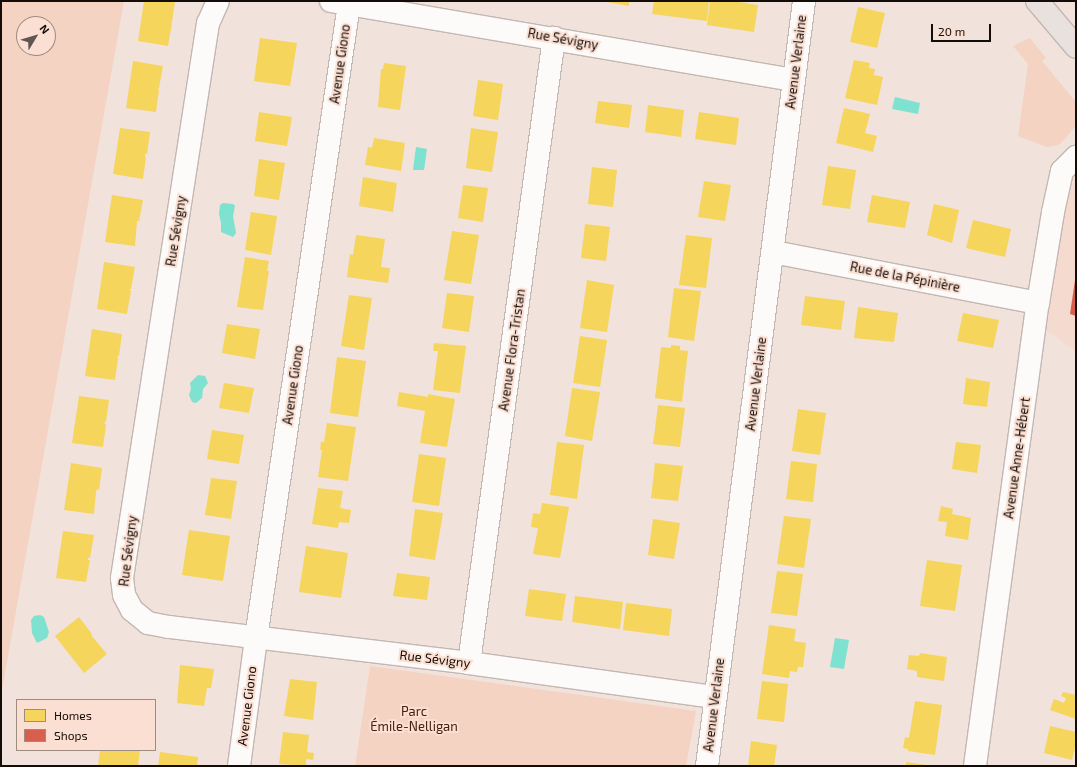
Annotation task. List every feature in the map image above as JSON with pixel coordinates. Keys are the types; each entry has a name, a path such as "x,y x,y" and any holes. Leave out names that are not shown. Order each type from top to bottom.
{"main road":[{"path":"1039,4 1076,47"}],"street":[{"name":"Rue Sévigny","path":"218,1 208,23 122,578 124,595 132,610 148,623 256,638 470,663 715,697"},
{"name":"Avenue Verlaine","path":"706,766 804,1"},
{"name":"Rue Sévigny","path":"340,2 443,10 554,38 794,80"},
{"name":"Avenue Giono","path":"240,766 340,2"},
{"name":"Avenue Flora-Tristan","path":"470,663 554,38"},
{"name":"Avenue Anne-Hébert","path":"975,766 1038,303 1053,212 1062,172 1076,157"},
{"name":"Rue de la Pépinière","path":"773,252 1038,303"}],"shaded area":[{"path":"1076,163 1076,351 1046,330 1063,208"}],"green space":[{"path":"1,1 124,1 1,696"},
{"path":"1030,38 1046,58 1042,61 1076,102 1076,126 1060,144 1054,146 1047,147 1018,136 1028,64 1013,46"},
{"name":"Parc Émile-Nelligan","path":"370,666 696,711 686,766 355,766"}],"water":[{"path":"895,97 920,103 918,114 892,109"},
{"path":"416,147 427,149 424,170 413,170"},
{"path":"223,203 233,204 235,206 233,216 236,233 233,237 221,232 219,214 220,205"},
{"path":"198,375 205,376 208,383 203,389 202,398 196,403 192,402 189,395 191,389 190,383"},
{"path":"40,615 44,617 49,632 47,638 37,643 32,633 31,620 34,616"},
{"path":"835,638 849,640 844,669 830,667"}],"building: Homes":[{"path":"144,1 175,1 172,22 170,21 172,23 168,46 138,41"},
{"path":"602,1 629,1 629,6"},
{"path":"654,1 709,1 707,21 652,14"},
{"path":"710,1 733,1 758,5 754,32 707,25"},
{"path":"858,7 885,13 877,48 850,42"},
{"path":"260,38 297,43 290,86 254,81"},
{"path":"854,60 870,63 869,68 875,69 874,75 883,77 877,105 845,98"},
{"path":"133,61 163,66 159,88 157,90 159,90 156,112 126,108"},
{"path":"384,63 406,66 400,110 378,107 381,69 383,69"},
{"path":"478,80 503,84 498,120 473,116"},
{"path":"598,101 632,105 629,128 595,123"},
{"path":"648,105 684,110 681,137 645,132"},
{"path":"844,108 870,114 865,133 877,136 873,152 836,143"},
{"path":"259,112 292,117 287,146 255,141"},
{"path":"699,112 739,118 736,145 695,139"},
{"path":"120,128 150,132 147,154 145,154 146,157 143,179 113,174"},
{"path":"471,128 498,132 492,172 466,168"},
{"path":"374,138 405,143 401,171 365,165 368,147 372,148"},
{"path":"259,159 285,163 279,200 254,196"},
{"path":"828,166 856,170 850,209 822,205"},
{"path":"592,167 617,170 613,207 588,204"},
{"path":"363,177 397,183 393,212 359,206"},
{"path":"704,181 731,185 725,221 698,217"},
{"path":"463,185 488,188 483,222 458,218"},
{"path":"112,195 143,200 139,221 137,221 135,246 105,242"},
{"path":"872,195 910,202 905,228 867,222"},
{"path":"934,204 959,210 952,243 927,235"},
{"path":"251,212 277,216 271,255 245,250"},
{"path":"973,220 1011,229 1005,257 966,248"},
{"path":"585,224 610,227 606,261 581,258"},
{"path":"452,231 479,235 471,284 444,280"},
{"path":"356,235 385,239 381,267 390,268 388,283 347,277 350,254 353,255"},
{"path":"686,235 712,238 706,288 679,285"},
{"path":"245,257 269,261 267,271 269,271 263,310 237,307"},
{"path":"104,262 135,267 131,289 129,289 131,291 127,314 97,309"},
{"path":"587,280 614,285 607,332 580,328"},
{"path":"674,288 701,291 694,341 668,337"},
{"path":"447,293 474,296 469,332 442,328"},
{"path":"349,295 372,298 364,350 341,346"},
{"path":"805,296 845,301 841,330 801,325"},
{"path":"858,307 898,313 894,342 854,338"},
{"path":"963,313 999,320 993,348 957,341"},
{"path":"227,324 260,329 255,359 222,353"},
{"path":"92,329 122,334 119,356 117,355 118,359 115,380 85,376"},
{"path":"580,336 607,340 600,387 573,383"},
{"path":"434,343 466,346 460,393 433,390 438,351 433,351"},
{"path":"671,345 680,346 680,350 688,351 682,402 655,398 661,347 671,348"},
{"path":"337,357 366,361 358,417 330,413"},
{"path":"966,378 990,382 987,407 963,404"},
{"path":"224,383 254,388 249,413 219,408"},
{"path":"572,388 600,392 592,441 565,436"},
{"path":"399,392 428,397 428,394 455,399 447,447 420,443 425,411 397,406"},
{"path":"79,396 109,400 106,422 104,422 106,425 103,447 72,443"},
{"path":"658,405 685,408 680,447 653,444"},
{"path":"798,409 826,413 820,455 792,451"},
{"path":"327,423 356,427 348,481 318,477 322,450 320,450 321,442 324,442"},
{"path":"212,430 244,435 239,464 207,459"},
{"path":"557,442 584,445 577,499 550,495"},
{"path":"956,442 981,445 977,473 952,469"},
{"path":"419,454 446,458 439,506 412,502"},
{"path":"791,461 817,464 813,502 786,499"},
{"path":"71,463 102,468 99,490 97,489 96,492 94,514 64,510"},
{"path":"655,463 683,466 678,501 651,498"},
{"path":"211,478 237,481 231,519 205,515"},
{"path":"318,488 343,491 340,508 351,510 349,523 339,522 338,528 312,524"},
{"path":"542,503 569,507 560,558 533,554 538,528 531,527 533,513 540,514"},
{"path":"941,506 953,509 952,514 971,518 968,540 945,536 947,522 938,521"},
{"path":"415,509 443,513 435,560 409,556"},
{"path":"784,516 811,519 804,568 777,564"},
{"path":"653,519 680,523 674,559 648,555"},
{"path":"189,530 230,536 223,581 182,575"},
{"path":"63,531 94,535 90,558 88,558 88,560 90,560 86,582 56,578"},
{"path":"306,546 348,553 341,598 299,592"},
{"path":"927,560 962,565 955,611 920,606"},
{"path":"777,571 803,574 797,616 771,613"},
{"path":"397,573 430,577 427,600 393,596"},
{"path":"529,589 566,594 562,621 525,616"},
{"path":"575,596 623,602 620,629 572,622"},
{"path":"626,603 672,609 669,636 623,630"},
{"path":"79,617 92,634 91,635 107,654 84,673 55,636"},
{"path":"769,625 796,629 794,641 806,643 803,667 798,667 797,672 790,671 789,678 762,674"},
{"path":"920,653 947,657 944,681 917,677 917,671 907,669 909,655 919,656"},
{"path":"180,665 214,669 211,688 207,688 204,706 177,703"},
{"path":"290,679 317,682 313,720 284,716"},
{"path":"762,681 788,684 784,722 757,719"},
{"path":"1063,692 1076,695 1076,719 1050,710 1054,699 1064,703 1066,698 1061,696"},
{"path":"915,701 942,705 935,755 908,751 908,749 903,748 905,737 909,738"},
{"path":"1050,726 1076,732 1076,744 1072,760 1044,753"},
{"path":"283,732 309,735 307,752 314,753 313,760 306,759 306,766 279,764"},
{"path":"751,741 777,745 774,766 748,766"},
{"path":"100,751 140,751 138,766 98,766"},
{"path":"160,752 198,757 197,766 158,766"},
{"path":"906,762 927,765 927,766 906,766"}],"building: Shops":[{"path":"1076,280 1076,316 1070,314"}]}
